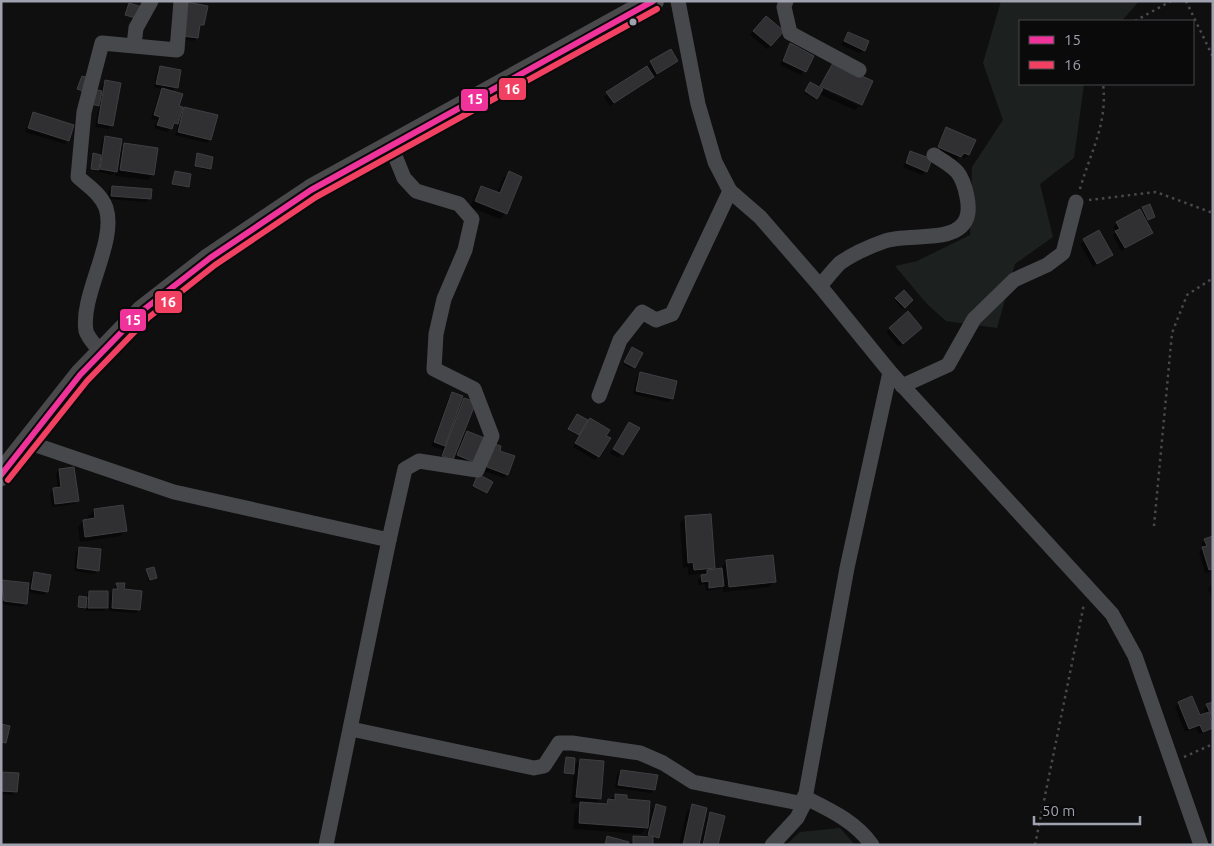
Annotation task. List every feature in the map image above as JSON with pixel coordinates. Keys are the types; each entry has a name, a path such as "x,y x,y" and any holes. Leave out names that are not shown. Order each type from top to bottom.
{"highway":[{"path":"1,475 80,376 101,353 142,311 210,258 311,190 653,1"}],"street":[{"path":"134,45 136,28 151,1"},
{"path":"101,353 86,333 87,315 107,230 106,209 100,197 78,177 84,112 102,43 177,50 181,1"},
{"path":"678,1 698,104 715,162 730,191 760,217 820,286 902,386 1112,614 1134,656 1201,845"},
{"path":"786,1 784,7 790,33 859,70"},
{"path":"326,845 405,469 419,460 477,470 492,436 474,389 434,369 436,334 444,299 465,250 472,219 459,204 416,191 404,178 391,146"},
{"path":"820,286 841,263 886,240 948,234 964,225 968,214 968,200 964,183 958,170 934,155"},
{"path":"599,396 620,340 642,312 656,320 672,314 730,191"},
{"path":"902,386 948,365 974,319 1014,280 1047,265 1063,253 1076,202"},
{"path":"772,845 797,818 804,801 847,568 890,372"},
{"path":"27,442 174,492 389,540"},
{"path":"351,729 534,768 544,766 559,743 572,742 640,753 663,763 693,782 804,801 841,815 864,834 872,845"}],"path":[{"path":"1137,20 1171,1"},
{"path":"1186,1 1213,57"},
{"path":"1103,85 1099,139 1076,202 1156,192 1213,214"},
{"path":"1154,526 1172,333 1187,295 1213,278"},
{"path":"1035,845 1087,588"},
{"path":"1172,762 1213,744"}],"shaded area":[{"path":"1001,1 1139,1 1123,20 1019,20 1019,85 1084,85 1074,158 1040,184 1053,237 1015,264 997,328 946,321 927,304 895,266 917,261 970,235 972,167 1003,120 983,63"},
{"path":"840,828 855,845 786,845 800,832"}],"building":[{"path":"187,2 208,6 204,25 200,25 198,38 182,36"},
{"path":"129,3 142,7 139,19 125,15"},
{"path":"766,16 784,31 771,46 753,31"},
{"path":"848,32 869,41 865,51 844,41"},
{"path":"790,43 814,56 806,72 783,61"},
{"path":"671,49 678,61 657,74 650,61"},
{"path":"833,63 873,81 862,105 820,86"},
{"path":"160,66 181,70 178,88 156,84"},
{"path":"647,66 654,77 614,103 606,92"},
{"path":"82,76 90,78 86,92 77,89"},
{"path":"105,80 121,83 113,126 98,123"},
{"path":"810,82 823,89 817,99 805,91"},
{"path":"162,88 183,94 179,106 183,107 178,124 174,123 172,129 157,125 160,117 154,115"},
{"path":"93,89 102,91 99,106 90,104"},
{"path":"184,107 218,115 211,140 178,132"},
{"path":"33,112 74,125 69,141 28,128"},
{"path":"946,127 976,140 969,155 964,153 961,157 938,147"},
{"path":"105,136 122,139 117,172 100,169"},
{"path":"124,143 158,148 154,175 120,170"},
{"path":"910,151 932,159 927,172 906,163"},
{"path":"93,153 101,155 99,170 91,169"},
{"path":"197,153 213,157 211,169 195,166"},
{"path":"175,171 191,174 189,187 172,184"},
{"path":"509,171 522,177 507,214 475,201 481,186 500,193"},
{"path":"112,186 152,189 151,199 111,196"},
{"path":"1150,204 1155,217 1148,220 1142,207"},
{"path":"1140,209 1153,233 1125,248 1115,231 1120,229 1116,222"},
{"path":"1099,230 1113,255 1097,264 1083,239"},
{"path":"904,290 913,300 905,308 895,298"},
{"path":"908,311 922,328 903,344 889,328"},
{"path":"632,347 643,353 635,368 624,362"},
{"path":"640,372 677,381 673,399 636,391"},
{"path":"452,392 463,396 445,446 434,442"},
{"path":"464,398 476,402 453,460 442,456"},
{"path":"577,414 588,420 579,435 568,429"},
{"path":"590,418 610,430 606,436 611,438 599,457 575,443"},
{"path":"629,422 640,428 623,455 613,449"},
{"path":"467,431 487,439 476,463 457,455"},
{"path":"492,443 501,446 500,451 515,456 508,475 487,467 486,461"},
{"path":"74,467 79,501 55,504 53,488 61,487 59,469"},
{"path":"478,474 493,482 487,493 473,486"},
{"path":"123,505 127,531 85,537 83,520 95,518 94,509"},
{"path":"711,514 715,568 694,570 693,562 688,563 685,516"},
{"path":"1213,536 1213,569 1209,570 1202,547 1207,546 1204,539"},
{"path":"79,547 101,549 99,571 77,568"},
{"path":"773,555 776,582 729,587 726,560"},
{"path":"154,567 157,578 150,580 146,569"},
{"path":"722,568 724,586 709,588 709,581 702,582 701,575 707,574 707,570"},
{"path":"34,572 51,575 48,592 31,589"},
{"path":"1,580 29,583 27,604 4,601"},
{"path":"116,583 125,583 124,589 142,591 140,610 112,608 113,589 118,589"},
{"path":"89,591 108,591 108,608 88,608"},
{"path":"79,596 87,597 86,608 78,607"},
{"path":"1192,696 1200,715 1209,712 1213,728 1203,732 1200,725 1189,729 1178,702"},
{"path":"1213,702 1213,719 1206,704"},
{"path":"1,724 10,726 6,743 1,742"},
{"path":"566,757 575,758 574,774 564,773"},
{"path":"580,759 604,761 601,799 576,797"},
{"path":"621,770 658,775 655,790 618,785"},
{"path":"1,772 19,773 17,792 1,791"},
{"path":"615,794 627,795 627,799 650,801 648,828 579,823 580,802 607,804 608,799 615,800"},
{"path":"656,804 666,807 659,838 648,835"},
{"path":"692,804 707,808 699,845 683,845"},
{"path":"710,812 725,816 718,845 703,845"},
{"path":"607,836 629,842 628,845 605,845"},
{"path":"633,836 653,837 653,845 633,845"}],"transit line":[{"name":"15","path":"1,475 80,375 142,311 210,258 311,190 653,1"},
{"name":"16","path":"8,480 87,381 148,318 215,265 316,197 657,9"}]}
